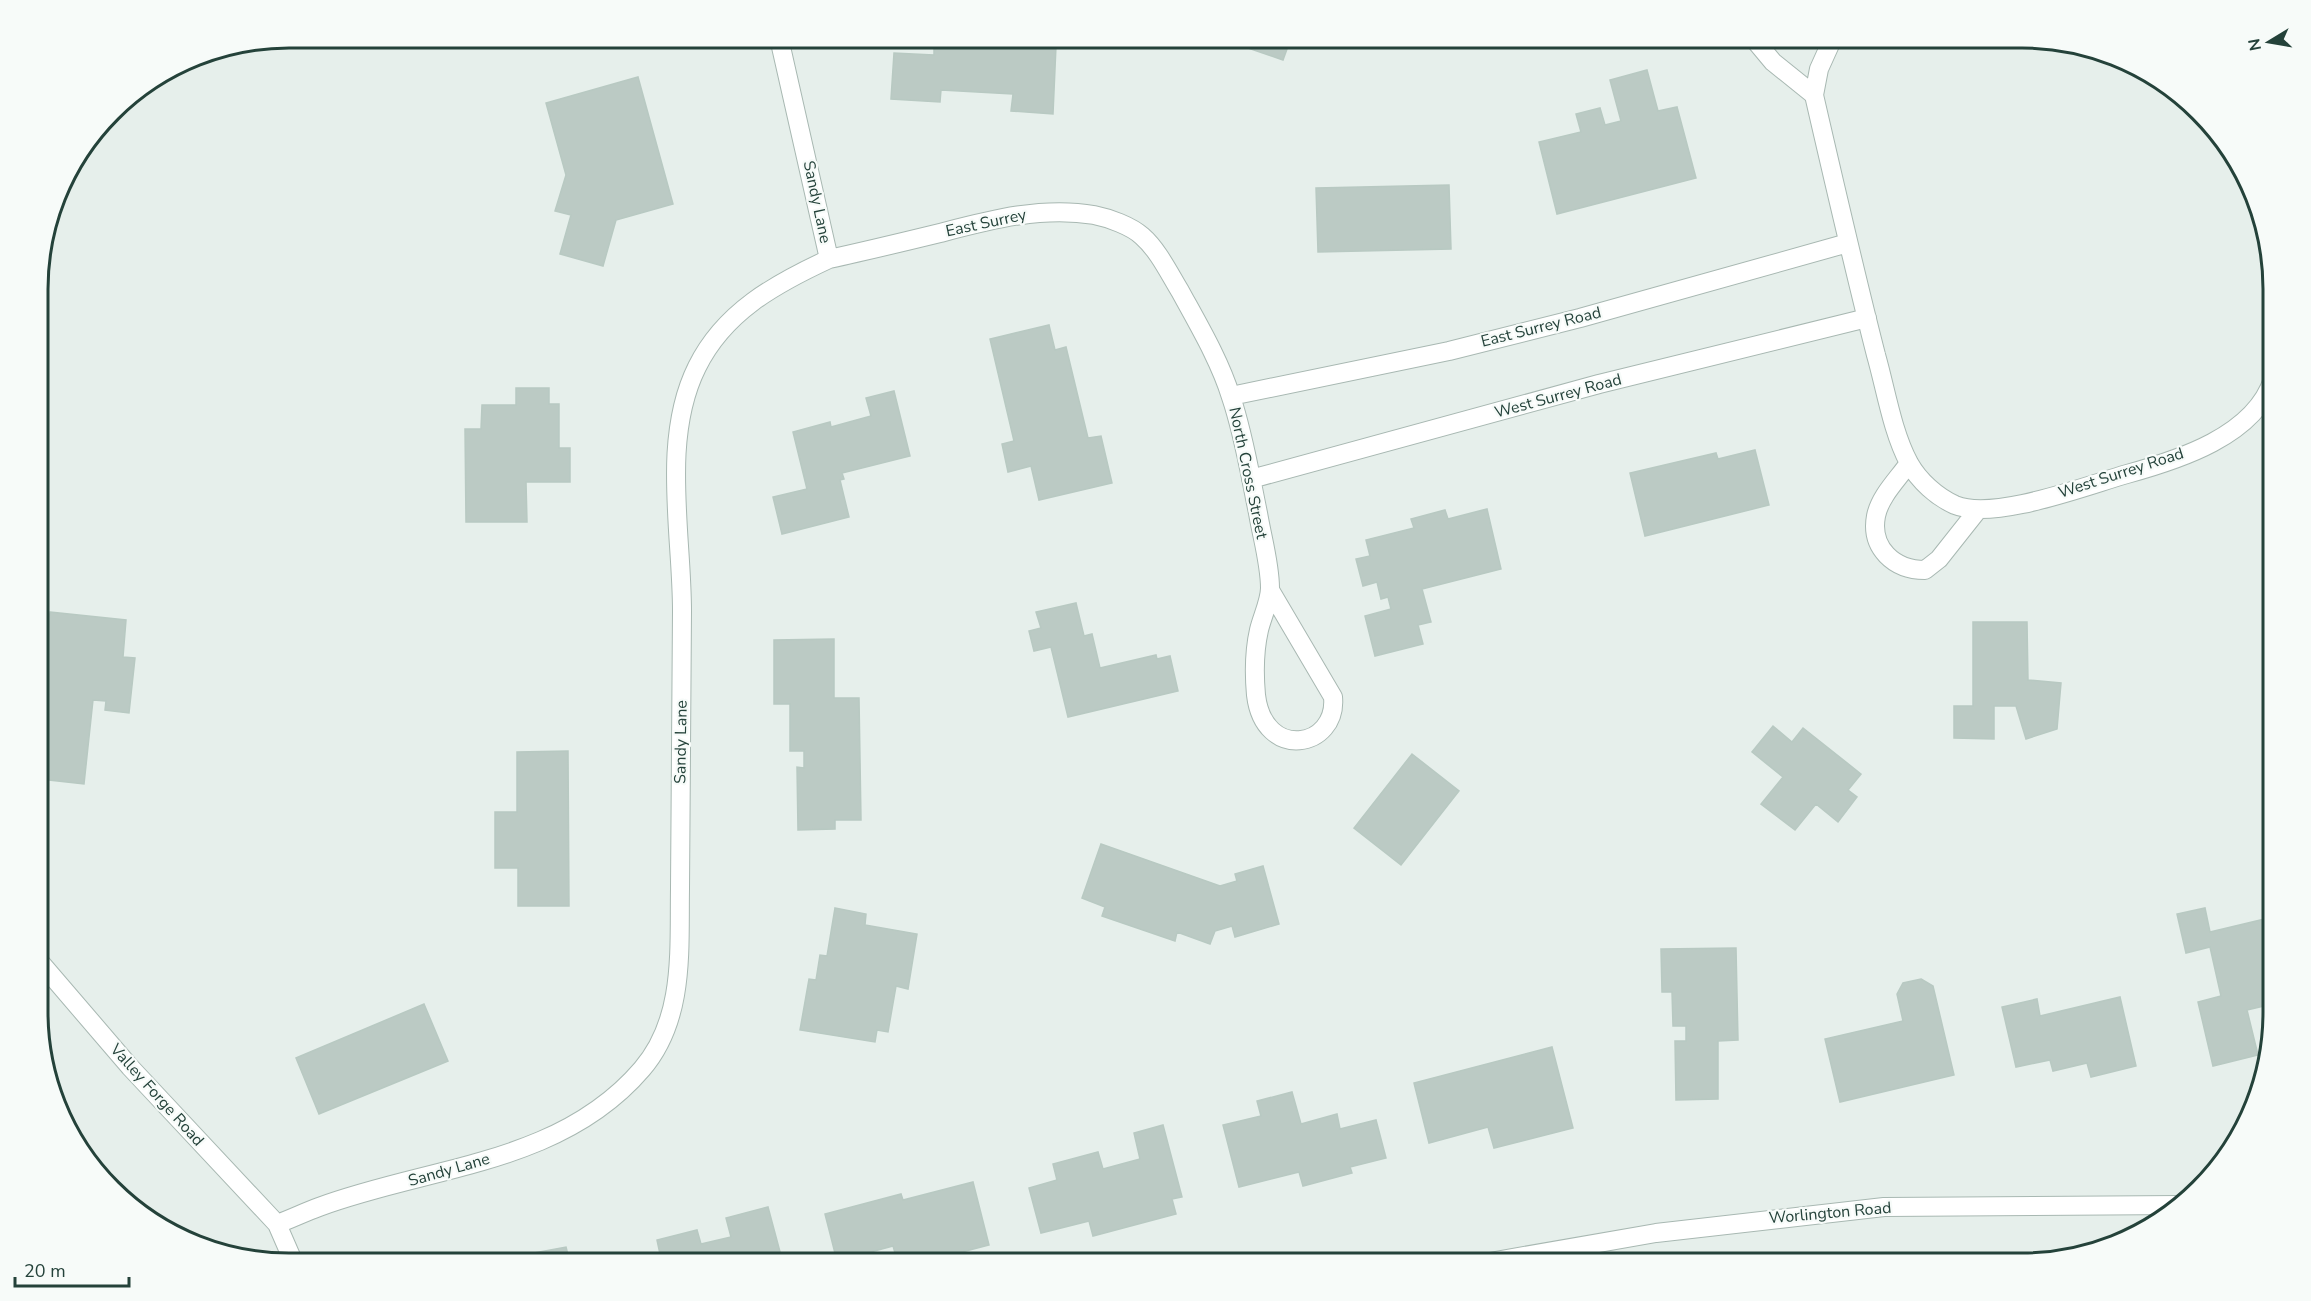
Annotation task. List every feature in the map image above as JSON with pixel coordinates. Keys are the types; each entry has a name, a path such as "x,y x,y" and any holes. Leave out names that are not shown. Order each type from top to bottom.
{"street":[{"name":"Sandy Lane","path":"277,1224 320,1206 517,1151 556,1136 587,1117 615,1095 642,1069 659,1045 672,1016 679,957 682,609 677,463 678,430 684,399 696,368 716,335 733,318 750,302 789,278 829,260 781,48"},
{"path":"1762,48 1773,62 1814,95"},
{"path":"1828,48 1819,69 1814,95 1848,243"},
{"name":"East Surrey","path":"829,260 1000,218 1040,213 1073,212 1098,216 1142,236"},
{"name":"North Cross Street","path":"1142,236 1172,277 1231,396 1251,479 1270,590 1334,697 1335,709 1327,724 1315,736 1301,740 1280,738 1266,727 1257,705 1254,672 1259,632 1270,590"},
{"name":"West Surrey Road","path":"1848,243 1897,432 1909,463 1923,482 1956,505 1977,510 2019,505 2140,471 2183,455 2243,422 2263,401"},
{"name":"East Surrey Road","path":"1231,396 1460,348 1580,318 1848,243"},
{"name":"West Surrey Road","path":"1251,479 1610,381 1867,318"},
{"path":"1909,463 1887,492 1876,515 1876,536 1883,554 1899,567 1925,570 1939,559 1977,510"},
{"name":"Valley Forge Road","path":"48,971 130,1067 277,1224"},
{"name":"Worlington Road","path":"1541,1253 1656,1233 1884,1207 2167,1204"},
{"path":"277,1224 290,1253"}],"building":[{"path":"934,48 1056,48 1053,114 1011,111 1013,94 941,90 940,102 891,99 894,53 934,55"},
{"path":"1248,48 1287,48 1283,60"},
{"path":"1647,70 1658,111 1677,107 1696,178 1557,214 1539,142 1581,132 1576,114 1600,108 1605,125 1621,121 1610,80"},
{"path":"638,77 673,204 616,220 603,266 560,254 571,215 555,211 566,175 546,103"},
{"path":"1449,185 1451,249 1318,252 1316,188"},
{"path":"1049,325 1055,350 1066,347 1088,438 1101,436 1112,483 1039,500 1031,466 1008,472 1002,444 1014,441 990,339"},
{"path":"516,388 549,388 549,404 559,404 559,448 570,448 570,482 526,482 527,522 466,522 465,429 481,429 482,405 516,405"},
{"path":"894,391 910,456 842,473 844,479 840,480 849,517 782,534 773,497 807,489 793,432 830,422 831,427 871,416 866,398"},
{"path":"1755,450 1769,505 1645,536 1630,473 1716,453 1718,459"},
{"path":"1487,509 1501,569 1422,589 1431,622 1418,625 1423,644 1375,656 1365,616 1391,609 1388,597 1381,599 1377,582 1363,586 1356,559 1370,556 1366,540 1414,528 1411,519 1445,510 1448,519"},
{"path":"1076,603 1084,636 1092,634 1100,668 1156,655 1157,659 1170,656 1178,691 1068,717 1051,647 1034,651 1029,631 1041,628 1036,612"},
{"path":"50,612 126,620 123,657 135,658 129,713 105,710 106,701 93,700 84,784 48,780"},
{"path":"1973,622 2027,622 2028,680 2061,683 2057,729 2026,739 2016,706 1994,706 1994,739 1954,738 1954,706 1973,706"},
{"path":"834,639 834,698 859,698 861,820 835,820 835,829 798,830 797,767 804,768 804,751 790,751 790,704 774,704 774,640"},
{"path":"1773,726 1792,742 1803,728 1861,774 1848,790 1857,797 1838,822 1816,804 1795,830 1761,804 1783,777 1752,752"},
{"path":"568,751 569,906 518,906 518,868 495,868 495,812 517,812 517,752"},
{"path":"1412,754 1459,791 1401,865 1354,828"},
{"path":"1101,844 1220,886 1237,881 1235,874 1263,866 1279,924 1235,937 1232,926 1215,931 1210,944 1177,932 1175,941 1102,916 1105,907 1082,898"},
{"path":"835,908 866,914 865,925 917,934 908,989 896,986 888,1032 877,1030 875,1042 800,1030 809,979 816,980 820,955 827,956"},
{"path":"2205,908 2210,932 2263,919 2263,1006 2247,1010 2258,1055 2213,1066 2198,1002 2221,996 2210,947 2186,953 2177,914"},
{"path":"1736,948 1738,1040 1718,1041 1718,1099 1676,1100 1675,1041 1686,1041 1686,1026 1673,1026 1672,992 1662,992 1661,949"},
{"path":"1921,979 1933,986 1954,1075 1840,1102 1825,1039 1903,1021 1897,994 1903,983"},
{"path":"2120,997 2136,1066 2091,1077 2087,1063 2053,1071 2050,1060 2016,1067 2002,1007 2037,999 2040,1016"},
{"path":"424,1004 448,1061 319,1114 296,1058"},
{"path":"1552,1047 1573,1128 1494,1148 1488,1127 1429,1143 1414,1083"},
{"path":"1292,1092 1301,1124 1337,1114 1340,1129 1376,1120 1386,1158 1350,1167 1352,1173 1303,1186 1299,1172 1239,1187 1223,1125 1261,1116 1257,1101"},
{"path":"1163,1125 1182,1197 1172,1199 1176,1214 1093,1236 1089,1221 1041,1233 1029,1188 1057,1180 1053,1164 1098,1152 1103,1169 1140,1159 1134,1133"},
{"path":"973,1182 989,1245 958,1253 895,1253 893,1246 867,1253 835,1253 825,1214 901,1194 903,1200"},
{"path":"768,1207 780,1253 660,1253 657,1240 697,1230 701,1244 731,1237 726,1218"},
{"path":"566,1247 568,1253 534,1253"}]}
